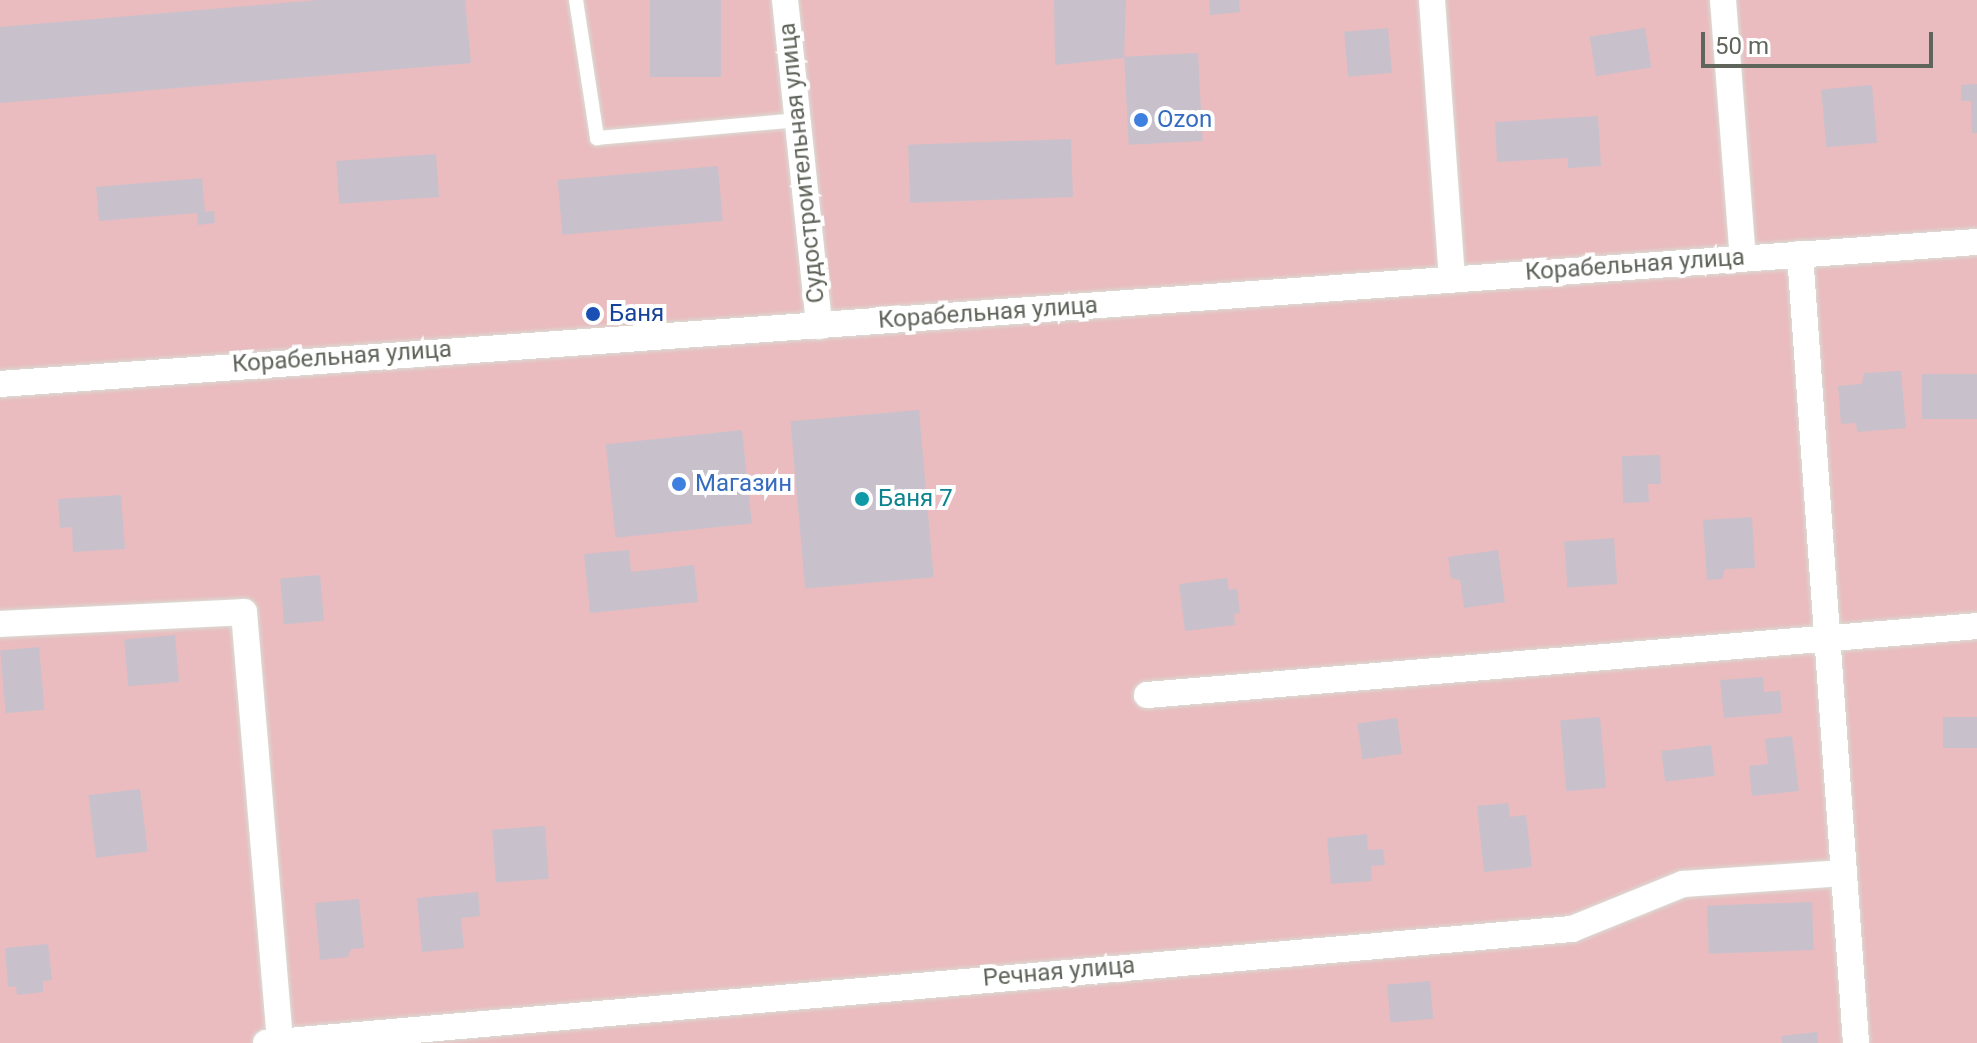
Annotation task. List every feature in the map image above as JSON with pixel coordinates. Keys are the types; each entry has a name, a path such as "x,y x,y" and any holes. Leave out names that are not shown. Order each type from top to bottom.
{"street":[{"name":"Судостроительная улица","path":"785,0 819,326"},
{"path":"1432,0 1452,278"},
{"path":"1723,0 1743,258"},
{"name":"Корабельная улица","path":"0,384 686,331 819,326 1977,242"},
{"path":"1800,254 1856,1043"},
{"path":"0,624 244,612 273,1042"},
{"path":"1147,695 1977,626"},
{"name":"Речная улица","path":"273,1042 1572,929 1683,884 1844,873"}],"lane":[{"path":"576,0 597,138 797,120"}],"shaded area":[{"path":"0,0 1977,0 1977,1043 0,1043"}],"building":[{"path":"318,0 465,0 471,63 0,103 0,27"},
{"path":"650,0 721,0 721,77 650,77"},
{"path":"1054,0 1126,0 1124,58 1055,65"},
{"path":"1209,0 1239,0 1240,12 1210,15"},
{"path":"1388,28 1392,73 1348,77 1344,32"},
{"path":"1645,28 1651,68 1596,76 1590,37"},
{"path":"1198,53 1203,141 1129,145 1124,57"},
{"path":"1977,84 1977,133 1972,133 1971,101 1961,101 1961,85"},
{"path":"1872,85 1877,143 1826,147 1821,89"},
{"path":"1598,116 1601,166 1568,168 1568,158 1497,162 1495,122"},
{"path":"1071,139 1073,197 910,203 908,145"},
{"path":"436,154 439,197 339,204 336,161"},
{"path":"718,166 723,221 562,235 558,180"},
{"path":"202,178 205,212 214,211 215,223 198,225 197,213 99,221 96,187"},
{"path":"1901,371 1906,428 1857,432 1856,423 1841,424 1838,386 1862,384 1864,373"},
{"path":"1922,374 1977,374 1977,419 1922,419"},
{"name":"Баня 7","path":"919,410 934,577 805,589 790,421"},
{"name":"Магазин","path":"742,430 752,523 616,538 606,444"},
{"path":"1660,455 1661,484 1648,484 1649,502 1623,503 1622,456"},
{"path":"121,495 125,549 73,552 72,527 60,528 58,499"},
{"path":"1752,517 1755,568 1725,569 1722,579 1707,580 1703,520"},
{"path":"1614,538 1617,584 1567,587 1564,541"},
{"path":"629,550 631,572 694,565 698,602 590,613 584,554"},
{"path":"1498,550 1505,602 1464,608 1460,580 1451,578 1448,557"},
{"path":"320,575 324,621 284,624 280,578"},
{"path":"1227,578 1229,590 1237,589 1240,613 1234,614 1235,625 1185,631 1179,584"},
{"path":"175,635 179,682 128,686 124,639"},
{"path":"39,647 44,710 6,713 0,650"},
{"path":"1763,677 1764,692 1780,691 1782,713 1724,718 1720,680"},
{"path":"1600,717 1606,788 1566,791 1560,720"},
{"path":"1943,717 1977,717 1977,748 1943,748"},
{"path":"1397,718 1402,754 1362,759 1357,724"},
{"path":"1792,736 1799,791 1752,796 1749,766 1768,764 1765,739"},
{"path":"1711,745 1715,776 1665,782 1661,751"},
{"path":"140,789 148,852 96,858 88,795"},
{"path":"1508,803 1510,817 1526,815 1532,867 1484,872 1477,806"},
{"path":"545,826 549,879 496,883 492,830"},
{"path":"1367,834 1368,850 1383,849 1385,865 1371,866 1372,881 1331,884 1327,838"},
{"path":"478,892 480,916 461,918 464,948 422,952 417,898"},
{"path":"359,899 364,948 351,949 348,957 320,960 315,903"},
{"path":"1812,902 1814,950 1709,954 1707,906"},
{"path":"48,944 52,980 43,981 43,992 17,995 16,986 8,987 5,948"},
{"path":"1430,981 1433,1019 1390,1023 1387,985"},
{"path":"1817,1032 1818,1043 1782,1043 1781,1036"}],"place":[{"name":"Ozon","path":"1141,120"},
{"name":"Баня","path":"593,314"},
{"name":"Магазин","path":"679,484"},
{"name":"Баня 7","path":"862,499"}]}
